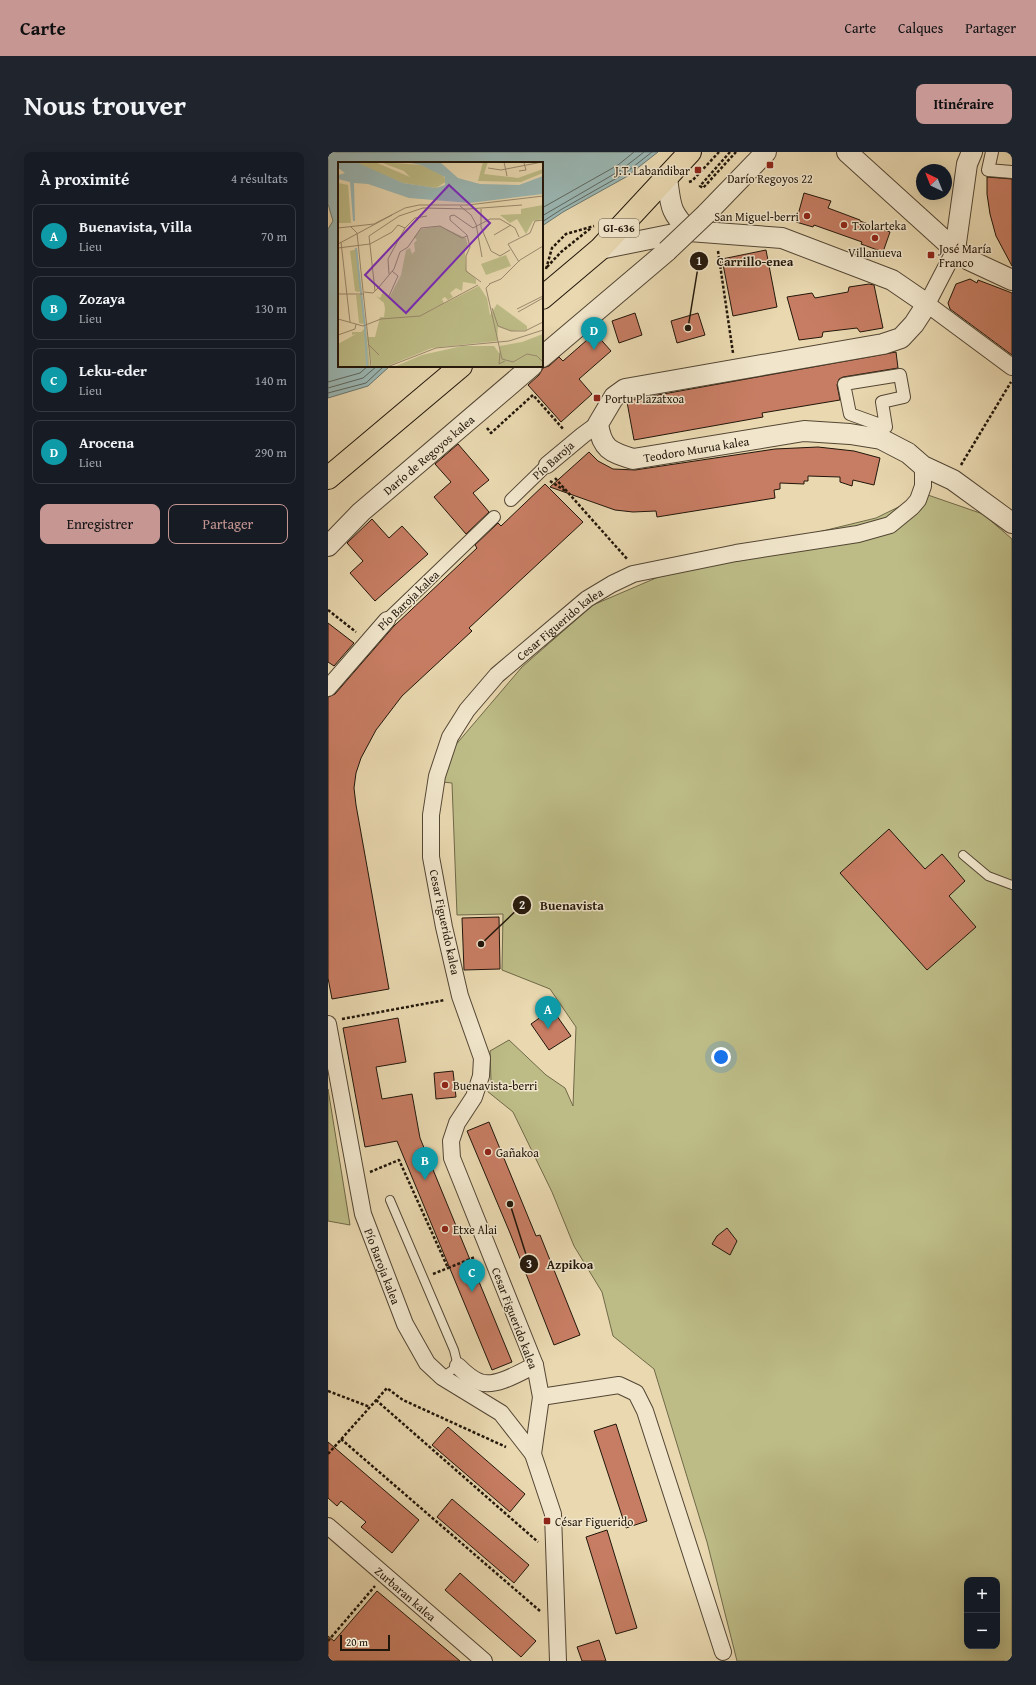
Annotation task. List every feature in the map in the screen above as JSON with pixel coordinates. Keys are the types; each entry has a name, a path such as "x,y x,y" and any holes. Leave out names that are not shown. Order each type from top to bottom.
{"main road":[{"name":"GI-636","path":"543,297 600,249 690,152"},
{"path":"328,478 460,367"}],"street":[{"path":"543,356 667,251 706,214 766,152"},
{"path":"847,152 955,250 969,260 1012,280"},
{"path":"598,424 614,397 625,389 883,344 901,338 914,324 927,304 955,250 967,164 972,152"},
{"path":"992,152 988,170 1012,172"},
{"path":"666,178 671,207 676,218 689,231"},
{"path":"600,249 689,231 782,238 892,280 1012,367"},
{"name":"Darío de Regoyos kalea","path":"328,546 361,512 531,367"},
{"path":"900,374 904,397 882,402 886,427 850,414 844,384 900,374"},
{"name":"Pío Baroja","path":"511,500 547,465 578,438 598,424"},
{"name":"Teodoro Murua kalea","path":"598,424 601,438 614,453 633,459 804,431 850,434 882,439 908,453 923,466 952,480 1012,523"},
{"name":"Cesar Figuerido kalea","path":"558,1661 553,1514 534,1454 541,1397 535,1365 452,1158 452,1141 457,1123 474,1097 481,1076 482,1058 460,996 444,926 431,857 431,815 437,776 450,738 467,710 497,675 587,599 612,584 633,574 736,553 858,534 890,524 912,507 918,500 923,486 923,466"},
{"name":"Pío Baroja kalea","path":"328,688 387,620 494,517"},
{"name":"Pío Baroja kalea","path":"335,1022 363,1214 405,1324 427,1363 442,1377 501,1413 534,1454"},
{"path":"458,1366 472,1378 480,1382 492,1384 535,1365"},
{"path":"541,1397 619,1385 636,1393 647,1418 723,1652"},
{"name":"Zurbaran kalea","path":"328,1526 484,1661"}],"lane":[{"path":"963,855 988,876 1012,885"},
{"path":"390,1200 454,1350 458,1366 442,1377"}],"path":[{"path":"730,152 700,186 703,188 736,152"},
{"path":"543,270 561,252 598,221"},
{"path":"716,233 736,369"},
{"path":"959,469 1012,380"},
{"path":"491,433 533,395 563,428"},
{"path":"564,487 630,562 624,565"},
{"path":"328,610 361,637"},
{"path":"335,1022 446,1000"},
{"path":"372,1171 399,1160 448,1268"},
{"path":"440,1271 489,1251"},
{"path":"328,1454 387,1388 403,1400 507,1447 534,1454"},
{"path":"328,1391 370,1407"},
{"path":"376,1400 554,1557"},
{"path":"341,1439 557,1626"},
{"path":"328,1640 385,1575"}],"shaded area":[{"path":"925,494 983,514 1012,539 1012,1661 737,1661 707,1542 654,1369 613,1336 602,1292 574,1246 552,1192 513,1112 487,1091 491,1081 490,1051 509,1040 546,1075 565,1088 573,1106 576,1027 550,989 502,970 503,914 457,915 452,783 442,782 453,748 522,667 593,605 691,563 876,518"},
{"path":"328,1089 350,1225 328,1221"}],"water":[{"path":"328,152 658,152 626,177 563,212 543,225 543,162 338,162 338,367 389,367 368,386 328,398 328,229 333,221 328,204"}],"building":[{"path":"987,177 1012,179 1012,266 996,236 990,214 987,194"},
{"path":"804,193 831,201 828,208 890,232 883,252 861,244 862,242 814,225 813,227 796,222"},
{"path":"766,250 777,307 733,316 722,259"},
{"path":"970,279 977,283 978,280 1012,293 1012,355 950,309 948,303 956,284"},
{"path":"869,284 874,285 883,328 860,332 857,328 823,332 822,337 799,340 787,297 812,293 815,298 848,292 849,287"},
{"path":"635,313 642,335 619,343 612,321"},
{"path":"698,313 705,335 677,343 671,321"},
{"path":"595,333 611,351 579,379 592,394 561,422 528,385 539,375 543,368 549,366 559,357 563,361"},
{"path":"896,352 898,368 843,377 839,379 837,385 840,400 762,413 763,417 634,440 627,402 630,400"},
{"path":"458,444 489,480 473,493 489,512 466,534 434,497 451,482 435,464"},
{"path":"818,447 854,451 880,458 874,485 853,480 852,486 840,482 840,477 808,476 808,481 804,481 804,484 780,483 780,489 774,490 775,498 657,517 656,511 633,512 615,510 550,487 589,452 598,461 613,469 635,470 775,449"},
{"path":"545,484 583,522 469,628 472,631 402,696 376,730 361,758 356,773 354,788 356,805 389,989 332,999 328,978 328,697 335,694 394,626 477,548 475,545 498,523 501,526"},
{"path":"372,519 389,538 402,526 428,554 375,601 350,573 363,561 347,543"},
{"path":"328,623 354,643 334,666 328,662"},
{"path":"889,829 925,869 942,854 965,881 949,896 976,927 927,970 840,873"},
{"path":"499,917 500,969 464,970 462,918"},
{"path":"552,1009 571,1036 549,1050 531,1024"},
{"path":"398,1018 406,1062 376,1067 382,1099 412,1094 420,1138 512,1362 492,1370 397,1141 365,1147 343,1028"},
{"name":"Buenavista-berri","path":"453,1071 456,1097 436,1099 434,1073"},
{"path":"489,1122 536,1236 540,1235 580,1335 554,1345 510,1233 467,1131"},
{"path":"727,1228 737,1241 730,1255 712,1244 717,1236"},
{"path":"616,1424 647,1521 626,1528 594,1431"},
{"path":"448,1427 525,1494 510,1512 432,1445"},
{"path":"328,1442 419,1520 392,1553 361,1527 366,1522 341,1501 337,1506 328,1498"},
{"path":"452,1499 529,1565 514,1583 437,1517"},
{"path":"607,1530 637,1628 616,1634 586,1537"},
{"path":"460,1573 536,1641 521,1657 445,1590"},
{"path":"377,1591 460,1661 328,1661 328,1636 334,1641"},
{"path":"599,1640 606,1661 582,1661 577,1647"}],"place":[{"name":"Darío Regoyos 22","path":"770,165"},
{"name":"J.T. Labandibar","path":"698,170"},
{"name":"San Miguel-berri","path":"807,216"},
{"name":"Txolarteka","path":"844,225"},
{"name":"Villanueva","path":"875,238"},
{"name":"José María Franco","path":"931,255"},
{"name":"Carrillo-enea","path":"688,328"},
{"name":"Arocena","path":"594,350"},
{"name":"Portu Plazatxoa","path":"597,398"},
{"name":"Buenavista","path":"481,944"},
{"name":"Buenavista, Villa","path":"548,1029"},
{"name":"Buenavista-berri","path":"445,1085"},
{"name":"Gañakoa","path":"488,1152"},
{"name":"Zozaya","path":"425,1180"},
{"name":"Azpikoa","path":"510,1204"},
{"name":"Etxe Alai","path":"445,1229"},
{"name":"Leku-eder","path":"472,1292"},
{"name":"César Figuerido","path":"547,1521"}]}
